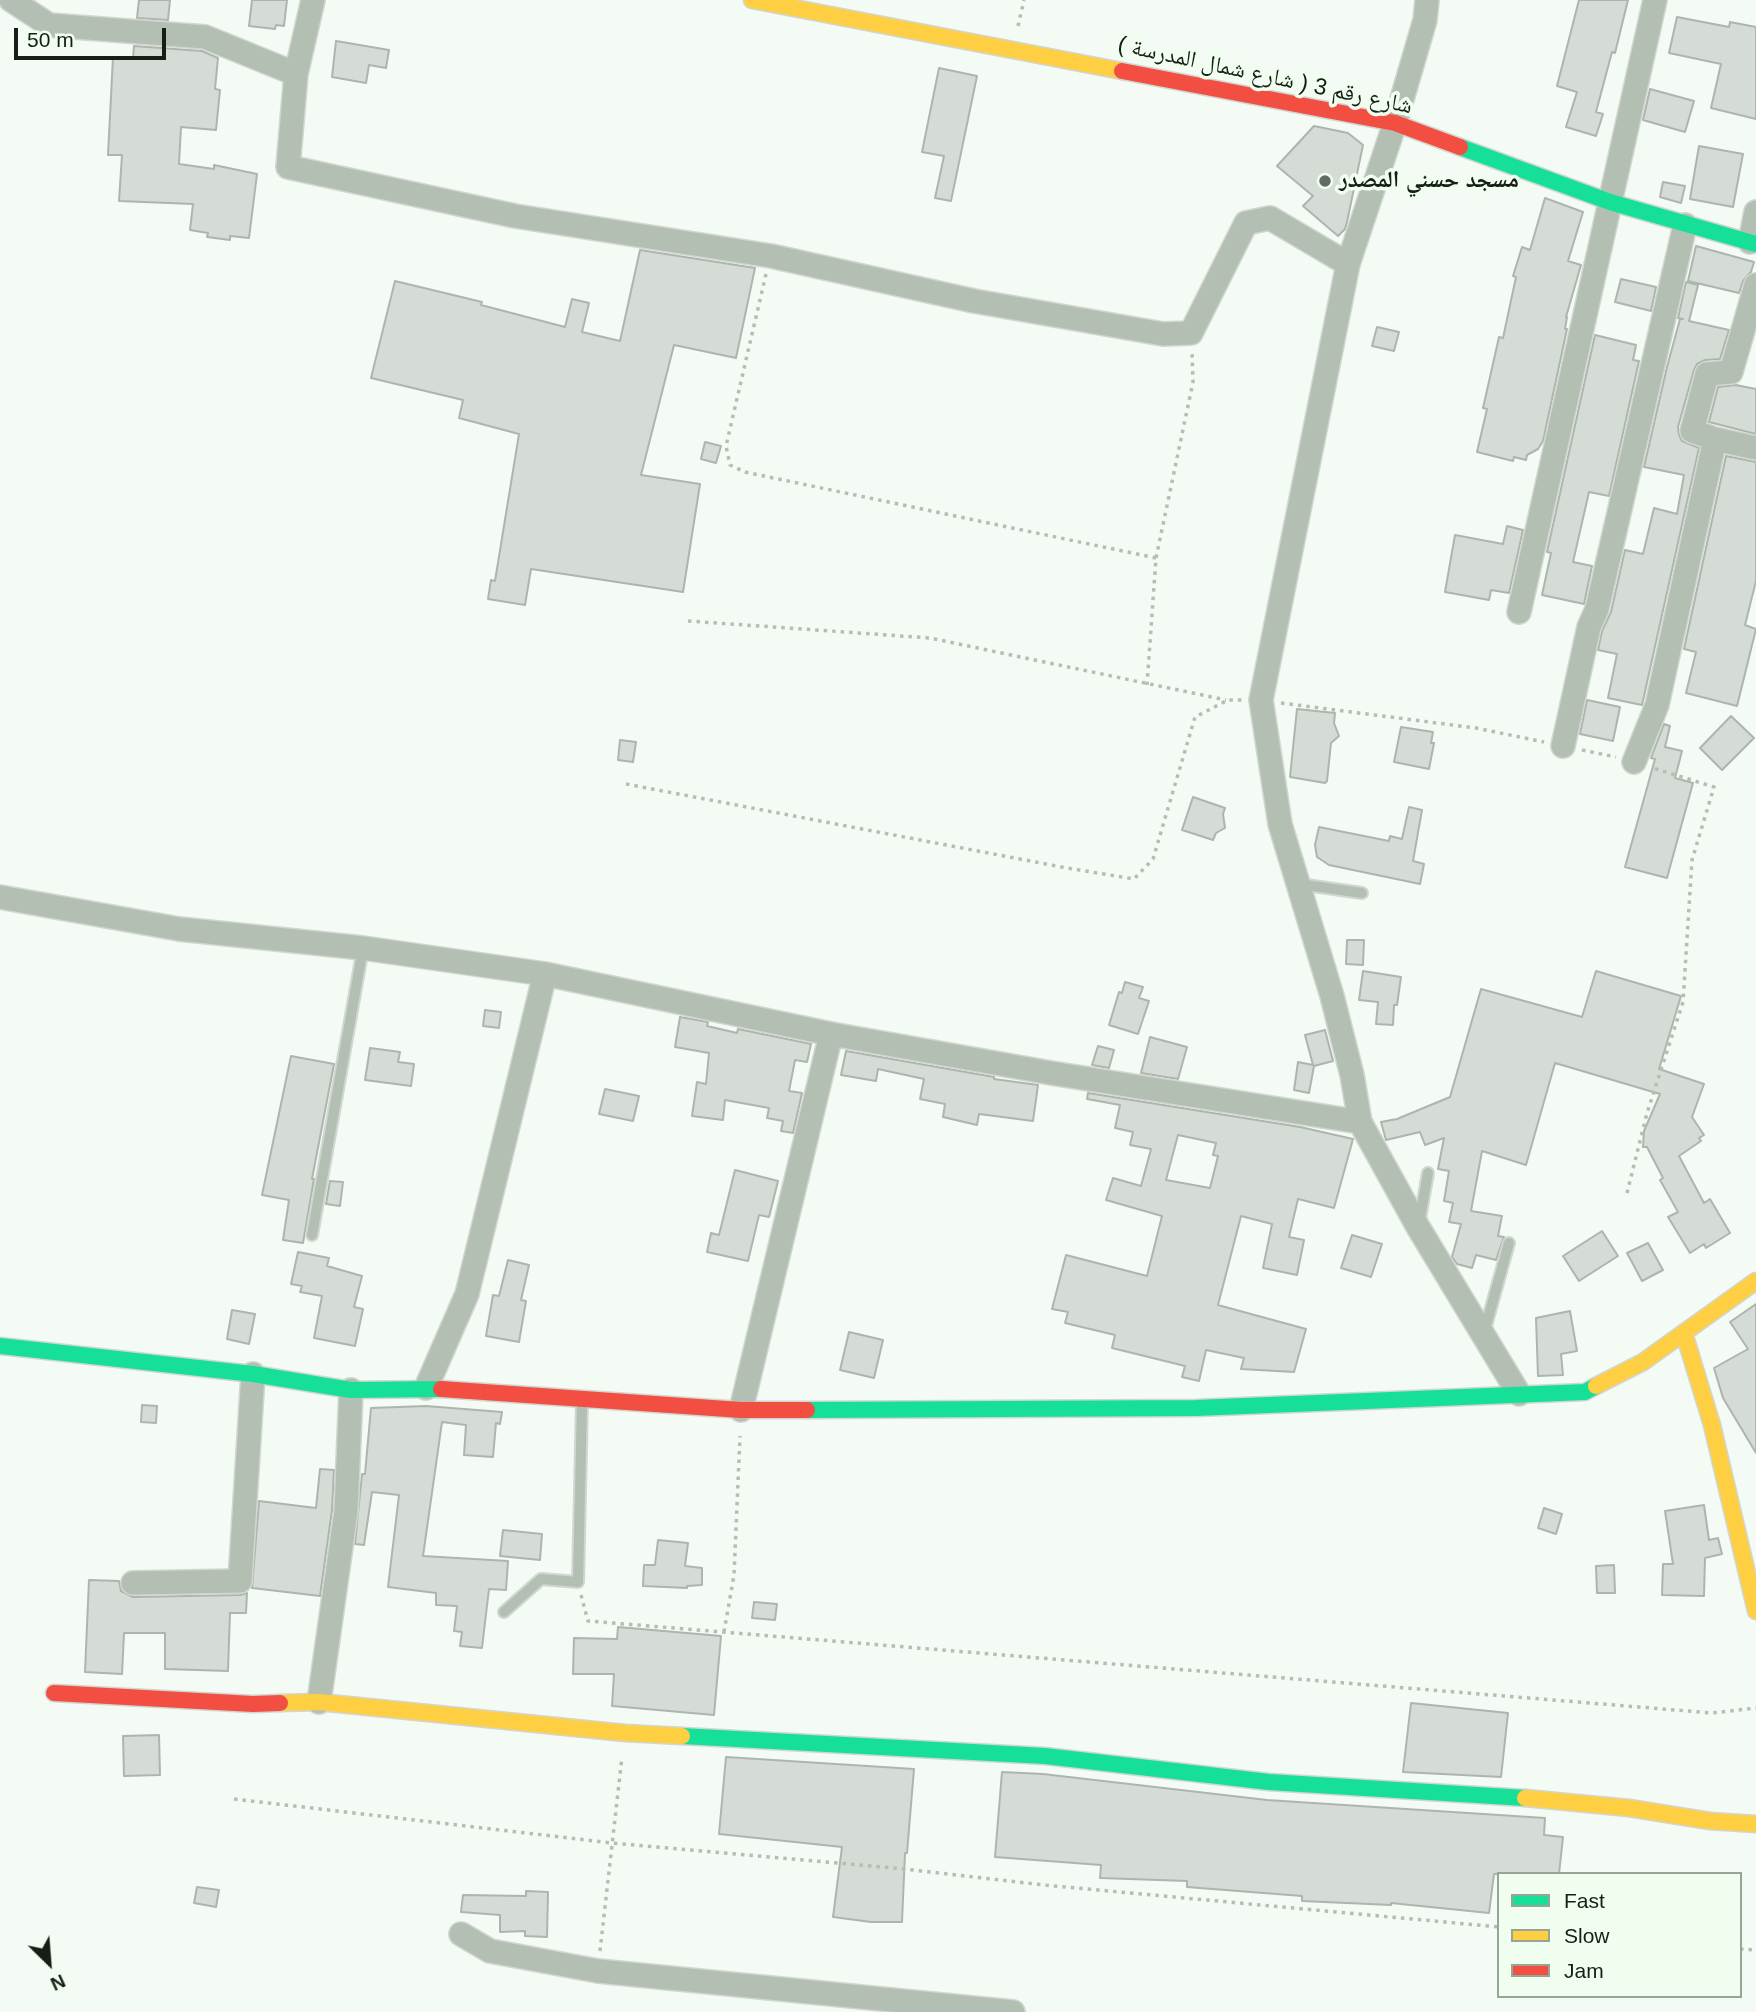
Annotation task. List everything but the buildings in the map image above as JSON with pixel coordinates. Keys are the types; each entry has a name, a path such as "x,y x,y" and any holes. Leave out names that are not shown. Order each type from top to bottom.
{"street":[{"path":"11,0 49,25 205,37 296,74"},
{"path":"313,0 296,74 288,167 516,216 771,256 974,301 1163,334 1191,333 1246,223 1270,218 1348,264"},
{"name":"شارع رقم 3 ( شارع شمال المدرسة )","path":"752,0 1395,123 1610,202 1753,243"},
{"path":"1427,0 1424,20 1395,123 1348,264 1261,700 1280,824 1332,996 1352,1075 1360,1122 1518,1394"},
{"path":"1519,612 1655,0"},
{"path":"1753,243 1756,212"},
{"path":"1563,746 1685,225"},
{"path":"1756,285 1731,372 1707,374 1692,431 1756,448"},
{"path":"1634,762 1657,705 1715,439"},
{"path":"0,897 179,929 363,948 544,974 831,1034 1051,1073 1360,1122"},
{"path":"426,1388 467,1294 544,974"},
{"path":"741,1410 831,1034"},
{"path":"0,1346 253,1374 351,1390 426,1388 741,1410 1196,1408 1585,1392 1643,1362 1756,1280"},
{"path":"1684,1333 1712,1425 1756,1611"},
{"path":"133,1583 240,1581 253,1374"},
{"path":"319,1702 346,1511 351,1390"},
{"path":"54,1693 253,1704 319,1702 625,1733 1045,1756 1269,1782 1507,1797 1629,1808 1710,1821 1756,1825"},
{"path":"461,1934 489,1951 598,1971 1013,2012"}],"lane":[{"path":"1299,884 1362,893"},
{"path":"312,1235 363,948"},
{"path":"1419,1227 1428,1172"},
{"path":"1483,1336 1509,1243"},
{"path":"504,1612 541,1579 578,1582 582,1399"}],"path":[{"path":"771,256 726,446 730,465 745,472 1156,558"},
{"path":"1147,685 1156,558 1193,382 1191,333"},
{"path":"688,621 930,638 1228,700 1261,700 1476,728 1634,762 1714,787 1692,860 1683,1002 1647,1113 1627,1193"},
{"path":"626,784 1134,879 1153,859 1195,717 1228,700"},
{"path":"724,1632 734,1575 741,1410"},
{"path":"578,1582 588,1621 1712,1713 1756,1708"},
{"path":"598,1971 625,1733"},
{"path":"234,1799 612,1843 1497,1927"}],"traffic: fast":[{"path":"1460,147 1610,202 1756,244"},
{"path":"0,1346 253,1374 351,1390 441,1389"},
{"path":"807,1410 1196,1408 1585,1392 1596,1386"},
{"path":"682,1736 1045,1756 1269,1782 1525,1798"}],"traffic: slow":[{"path":"752,0 1122,71"},
{"path":"1596,1386 1643,1362 1756,1281"},
{"path":"1684,1333 1712,1425 1756,1611"},
{"path":"280,1703 319,1702 625,1733 682,1736"},
{"path":"1525,1798 1629,1808 1710,1821 1756,1824"}],"traffic: jam":[{"path":"1122,71 1395,123 1460,147"},
{"path":"441,1389 741,1410 807,1410"},
{"path":"54,1693 253,1704 280,1703"}],"place":[{"name":"مسجد حسني المصدر","path":"1325,181"}]}
